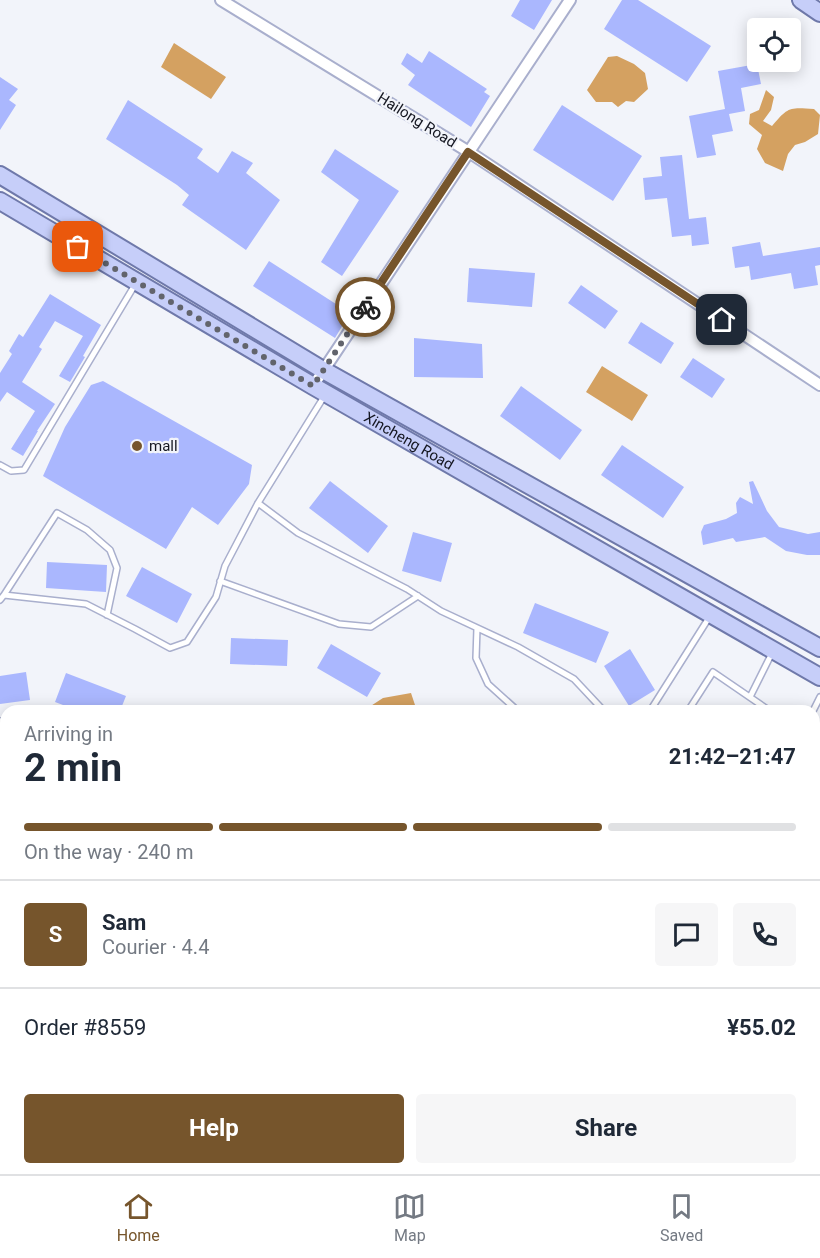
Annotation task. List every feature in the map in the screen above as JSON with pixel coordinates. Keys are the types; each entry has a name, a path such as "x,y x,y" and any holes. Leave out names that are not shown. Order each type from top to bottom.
{"main road":[{"path":"801,0 820,13"},
{"name":"Xincheng Road","path":"0,175 323,370 820,648"},
{"name":"Xincheng Road","path":"0,201 320,390 820,677"}],"street":[{"name":"Hailong Road","path":"221,0 468,152 820,385"},
{"path":"320,390 323,370 570,0"}],"lane":[{"path":"0,465 11,471 24,470 137,282"},
{"path":"107,615 117,568 110,550 87,530 57,513 2,598 87,604 107,615 135,628 170,648 187,642 216,597 225,566 320,390"},
{"path":"258,503 298,532 407,589 441,611 518,647 574,679 598,705"},
{"path":"220,581 339,624 371,627 418,596"},
{"path":"654,705 711,614"},
{"path":"477,628 476,658 488,684 511,705"},
{"path":"750,697 773,650"},
{"path":"692,705 713,672 761,705"}],"shaded area":[{"path":"174,43 226,77 211,99 161,67"},
{"path":"617,56 634,64 645,73 648,89 634,102 626,101 618,107 612,102 596,102 587,90 608,57"},
{"path":"766,90 774,97 771,110 763,121 772,126 782,115 794,108 814,109 820,115 818,134 795,145 788,154 783,171 765,163 757,149 762,135 749,124 750,114 759,110"},
{"path":"602,366 648,395 632,421 586,392"},
{"path":"411,693 415,705 372,705 383,698"}],"building":[{"path":"520,0 552,0 534,30 511,16"},
{"path":"622,0 638,0 711,46 687,82 604,29"},
{"path":"429,51 487,89 484,92 490,96 471,127 408,85 415,75 401,64 407,53 422,63"},
{"path":"747,66 747,72 759,72 761,84 741,88 745,111 729,114 733,131 712,135 716,155 697,158 689,116 725,109 718,71"},
{"path":"0,77 18,89 9,100 16,105 0,130"},
{"path":"128,100 203,149 197,158 218,173 232,151 253,163 246,173 280,200 246,250 182,205 189,195 177,185 106,139"},
{"path":"562,105 642,156 613,201 533,150"},
{"path":"335,149 399,191 342,276 321,262 359,200 321,172"},
{"path":"682,155 689,219 706,217 709,244 692,246 691,235 672,237 667,198 645,200 643,178 662,176 660,157"},
{"path":"760,242 763,256 820,247 820,265 815,266 818,285 794,289 791,273 751,280 749,266 735,268 732,247"},
{"path":"269,261 350,313 335,338 253,286"},
{"path":"469,268 535,273 532,307 467,302"},
{"path":"581,285 618,311 605,329 568,303"},
{"path":"50,294 101,325 70,382 59,376 83,336 55,321 39,347 42,349 22,382 55,404 23,456 11,449 35,411 7,392 0,402 0,373 12,354 9,351 19,334 23,337"},
{"path":"641,322 674,343 661,364 628,343"},
{"path":"414,338 482,344 483,378 414,377"},
{"path":"693,358 725,379 712,398 680,377"},
{"name":"mall","path":"103,381 252,465 249,484 218,525 192,507 166,549 43,476 65,427 91,385"},
{"path":"521,386 582,430 560,460 500,416"},
{"path":"622,445 684,487 663,518 601,475"},
{"path":"330,481 388,526 368,553 309,508"},
{"path":"753,481 767,511 779,527 808,534 820,532 820,555 786,551 765,537 736,542 733,538 703,545 701,532 704,525 726,519 737,513 736,503 740,497 753,504 749,482"},
{"path":"413,532 452,543 441,582 402,571"},
{"path":"47,562 107,565 106,592 46,588"},
{"path":"142,567 192,594 177,623 126,596"},
{"path":"535,603 609,632 596,663 523,633"},
{"path":"231,638 288,640 287,666 230,664"},
{"path":"331,644 381,673 367,697 317,668"},
{"path":"630,649 655,690 628,705 604,666"},
{"path":"26,672 30,700 0,704 0,676"},
{"path":"66,673 126,696 122,705 63,705 55,702"}],"way so far":[{"path":"78,247 313,386 365,307"}],"place":[{"name":"mall","path":"137,446"}],"route":[{"path":"365,307 468,152 722,320"}]}
